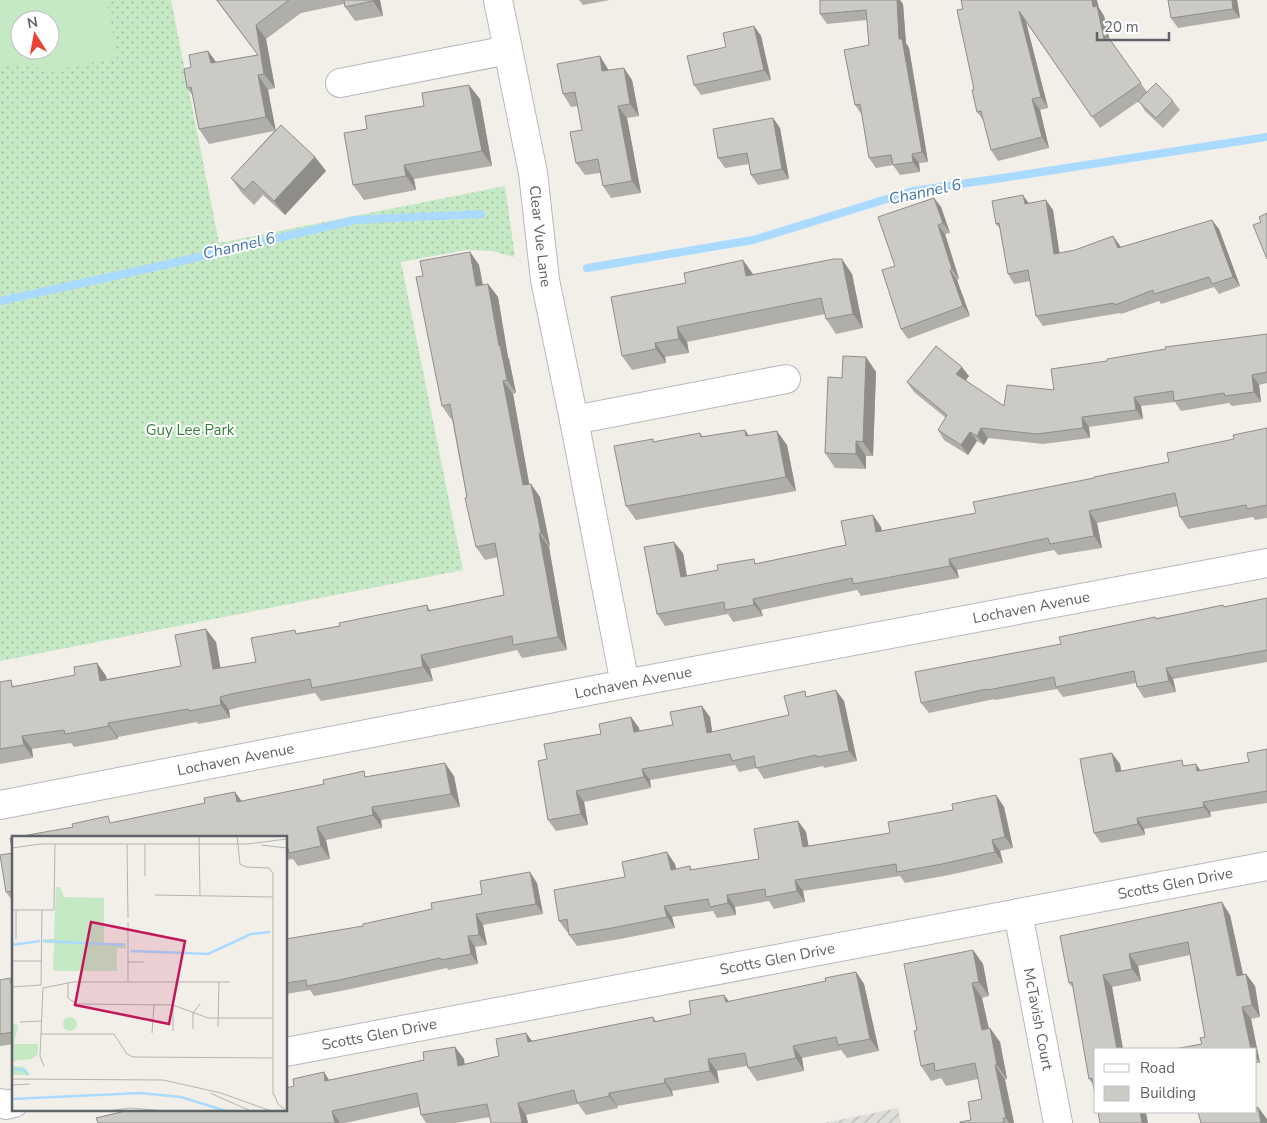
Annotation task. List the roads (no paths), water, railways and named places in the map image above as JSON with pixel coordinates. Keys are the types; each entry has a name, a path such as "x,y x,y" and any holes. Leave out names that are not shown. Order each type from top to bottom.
{"street":[{"name":"Clear Vue Lane","path":"498,0 533,172 544,280 574,420 625,684"},
{"path":"340,83 508,50"},
{"path":"574,420 786,379"},
{"name":"Lochaven Avenue","path":"0,805 625,684 1267,563"},
{"name":"Scotts Glen Drive","path":"288,1052 1267,866"},
{"name":"McTavish Court","path":"1018,913 1058,1123"},
{"path":"0,1103 6,1105 12,1104"}],"waterway":[{"name":"Channel 6","path":"587,268 753,240 913,191 1267,137"},
{"name":"Channel 6","path":"0,301 169,264 355,220 481,214"}],"park label":[{"name":"Guy Lee Park","path":"190,430"}]}
